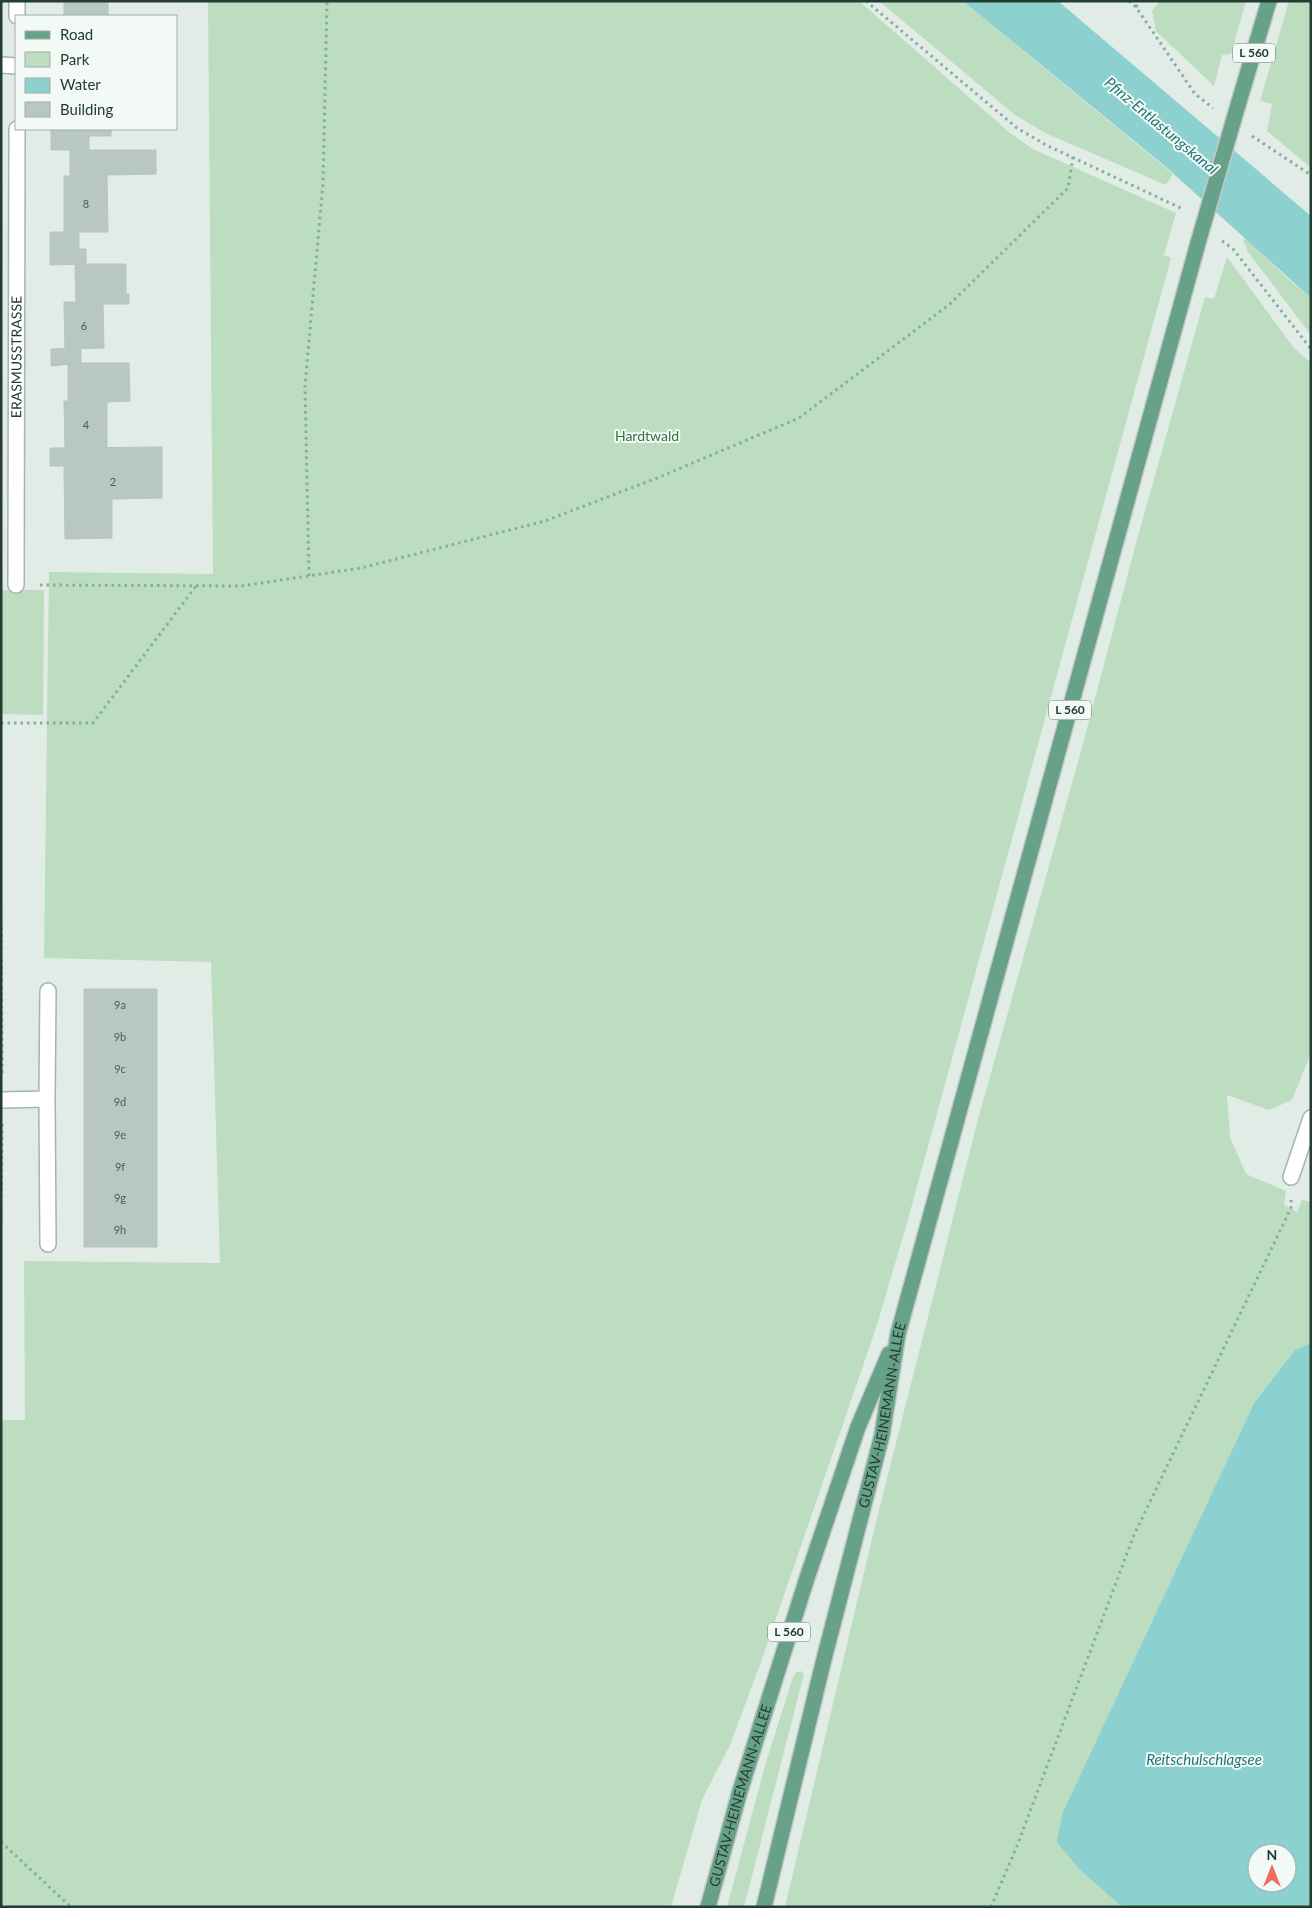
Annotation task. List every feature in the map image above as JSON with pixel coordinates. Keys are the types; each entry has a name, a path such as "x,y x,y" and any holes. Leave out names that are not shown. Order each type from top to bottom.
{"main road":[{"name":"L 560","path":"898,1334 1198,243 1269,1"},
{"name":"GUSTAV-HEINEMANN-ALLEE","path":"708,1907 740,1791 806,1581 858,1427 898,1334"},
{"name":"GUSTAV-HEINEMANN-ALLEE","path":"764,1907 821,1672 882,1434 898,1334"}],"street":[{"path":"17,1 17,15"},
{"path":"1,66 15,66"},
{"name":"ERASMUSSTRASSE","path":"16,585 17,130"},
{"path":"48,991 46,1099 48,1244"},
{"path":"2,1100 46,1099"},
{"path":"1291,1176 1311,1118"}],"path":[{"path":"309,576 305,386 323,183 327,1"},
{"path":"866,1 1017,128 1046,145"},
{"path":"1129,1 1136,7 1140,1"},
{"path":"16,585 241,586 360,568 545,521 657,478 799,418 950,304 1068,188 1073,158"},
{"path":"1,724 93,724 196,586"},
{"path":"1,908 1,1224"},
{"path":"992,1907 1017,1846 1134,1536 1291,1208"},
{"path":"1,1842 71,1907"}],"green space":[{"name":"Hardtwald","path":"208,1 859,1 1010,133 1033,149 1176,213 1164,255 1171,258 907,1223 876,1328 762,1659 730,1745 702,1800 671,1907 1,1907 1,1420 25,1420 24,1261 220,1263 211,962 44,958 49,572 213,574"},
{"path":"879,1 963,1 1173,174 1166,185 1045,133 1015,115"},
{"path":"1160,1 1246,1 1231,54 1222,55 1214,86 1156,31 1152,11"},
{"path":"1289,1 1311,1 1311,168 1267,131 1272,104 1260,101"},
{"path":"1247,239 1287,278 1311,298 1311,335 1248,252 1243,240"},
{"path":"1227,257 1294,348 1311,363 1311,1053 1292,1100 1269,1110 1227,1095 1230,1137 1246,1174 1286,1191 1284,1205 1297,1212 1302,1200 1311,1202 1311,1343 1295,1350 1254,1403 1062,1814 1079,1869 1122,1907 785,1907 874,1530 977,1123 1205,297 1214,299"},
{"path":"1,590 44,590 43,715 1,714"},
{"path":"801,1671 804,1674 744,1907 727,1907 766,1762 793,1677 797,1672"}],"water":[{"name":"Pfinz-Entlastungskanal","path":"963,1 1058,1 1311,216 1311,298 1166,167"},
{"name":"Reitschulschlagsee","path":"1311,1343 1311,1907 1122,1907 1079,1869 1057,1842 1062,1814 1254,1403 1295,1350"}],"building":[{"path":"64,1 108,1 108,15 64,15"},
{"path":"51,130 111,130 111,136 89,136 89,150 51,150"},
{"path":"70,150 156,150 156,174 107,175 108,232 64,232 64,176 70,176"},
{"path":"50,232 79,232 79,249 50,249"},
{"path":"50,249 86,249 86,264 50,265"},
{"path":"75,264 126,264 126,294 129,294 129,304 103,304 104,348 65,349 64,302 76,302"},
{"path":"81,348 81,363 51,366 51,349"},
{"path":"68,363 129,363 130,401 107,402 107,448 65,448 64,401 68,401"},
{"path":"162,447 162,498 112,499 112,538 65,539 64,466 50,466 50,448"},
{"path":"84,989 157,989 157,1021 84,1021"},
{"path":"84,1021 157,1021 157,1053 84,1053"},
{"path":"84,1053 157,1053 157,1085 84,1085"},
{"path":"84,1085 157,1085 157,1119 84,1119"},
{"path":"84,1119 157,1119 157,1151 84,1151"},
{"path":"84,1151 157,1151 157,1182 84,1182"},
{"path":"84,1182 157,1182 157,1213 84,1213"},
{"path":"84,1213 157,1213 157,1247 84,1247"}]}
